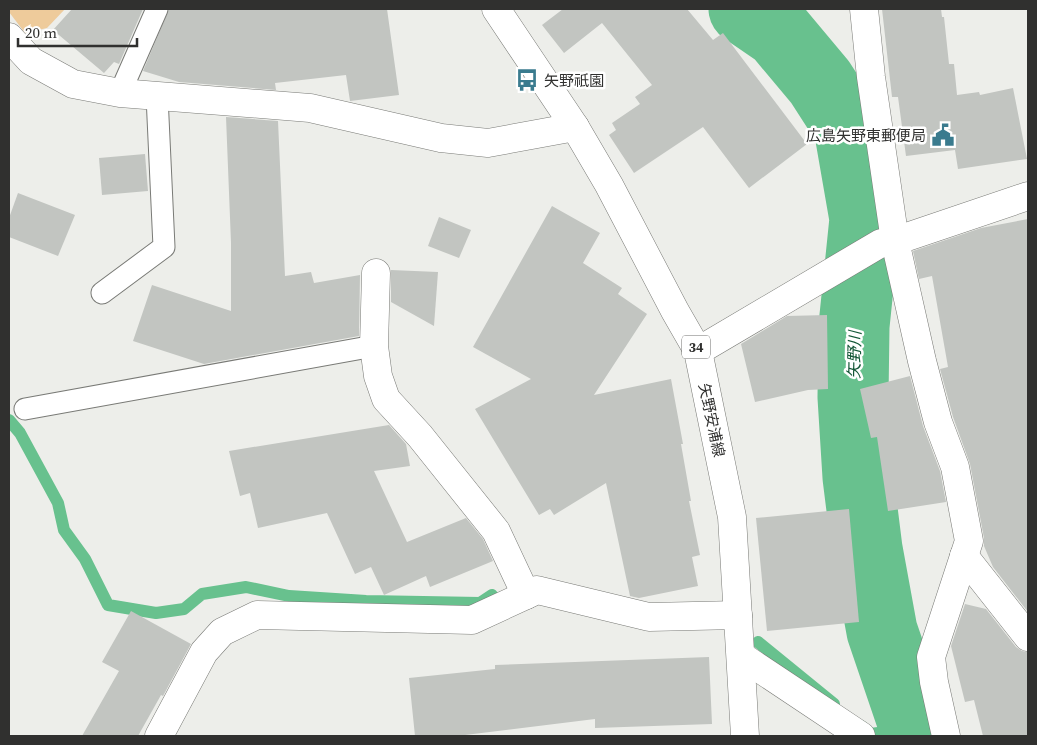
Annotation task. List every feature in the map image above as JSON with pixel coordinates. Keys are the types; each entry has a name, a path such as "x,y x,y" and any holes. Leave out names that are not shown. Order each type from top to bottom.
{"street":[{"name":"矢野安浦線","path":"496,9 574,127 609,185 698,351 732,517 745,736"},
{"path":"864,9 888,242 938,422 954,467 969,541 931,657 944,736"},
{"path":"9,37 31,61 73,84 120,93 310,108 440,138 488,143 574,127"},
{"path":"698,351 843,264 888,242 1028,196"},
{"path":"376,273 374,346 378,376 386,399 420,436 496,531 526,595"},
{"path":"964,556 1028,637"},
{"path":"159,736 204,652 222,632 257,615 472,620 537,590 649,617 738,615"},
{"path":"741,656 861,736"}],"lane":[{"path":"120,93 157,9"},
{"path":"102,293 164,247 156,96"},
{"path":"24,409 374,346"}],"shaded area":[{"path":"9,9 65,9 47,28 25,33 9,12"}],"building":[{"path":"72,9 143,9 119,64 114,62 104,73 53,30"},
{"path":"169,9 387,9 399,95 350,101 346,75 275,83 276,90 179,82 143,71"},
{"path":"563,9 687,9 713,40 723,33 807,144 749,188 703,127 634,173 609,135 616,130 612,123 640,104 635,97 652,85 602,23 564,53 542,25"},
{"path":"882,9 941,9 942,17 944,17 949,64 954,64 957,95 979,92 980,95 1013,88 1027,159 958,169 955,150 906,156 898,97 892,97"},
{"path":"226,117 278,121 285,276 311,272 314,283 360,275 359,336 204,364 133,341 152,285 231,311 231,243"},
{"path":"145,154 148,191 102,195 99,158"},
{"path":"18,193 75,215 58,256 9,237 9,218"},
{"path":"552,206 600,233 583,263 622,288 618,294 647,314 594,395 671,379 683,444 681,444 691,501 689,501 700,555 692,557 698,586 639,598 630,596 606,483 554,515 550,509 539,515 475,409 531,379 473,347"},
{"path":"439,217 471,230 459,258 428,246"},
{"path":"1028,219 1028,612 993,567 984,546 970,464 953,417 940,369 948,367 932,276 919,279 913,251 981,228"},
{"path":"391,270 438,272 434,326 391,302"},
{"path":"827,315 828,389 808,390 755,402 741,344 787,316"},
{"path":"910,376 923,426 940,471 946,502 888,511 877,437 871,438 860,389"},
{"path":"389,425 406,444 410,466 374,471 407,542 466,518 483,539 493,561 430,587 426,576 384,595 371,567 355,574 327,513 258,528 250,493 240,496 229,451"},
{"path":"849,509 859,622 767,631 756,518"},
{"path":"965,604 986,609 1016,647 1028,652 1028,736 983,736 974,700 965,702 951,646"},
{"path":"131,611 191,644 163,696 161,695 138,736 82,736 119,671 102,662"},
{"path":"709,657 712,724 595,728 595,719 457,736 415,736 409,678 495,669 495,665"}],"waterway":[{"name":"矢野川","path":"744,9 779,33 820,82 849,127 865,219 854,326 853,397 858,477 867,549 882,631 919,736"},
{"path":"9,420 20,433 58,503 64,530 85,559 108,605 156,613 184,609 202,594 246,587 289,596 366,601 480,603 492,595"},
{"path":"758,642 834,704"},
{"path":"861,726 871,734 915,728"}],"place":[{"name":"矢野祇園","path":"527,80"},
{"name":"広島矢野東郵便局","path":"943,135"}]}
